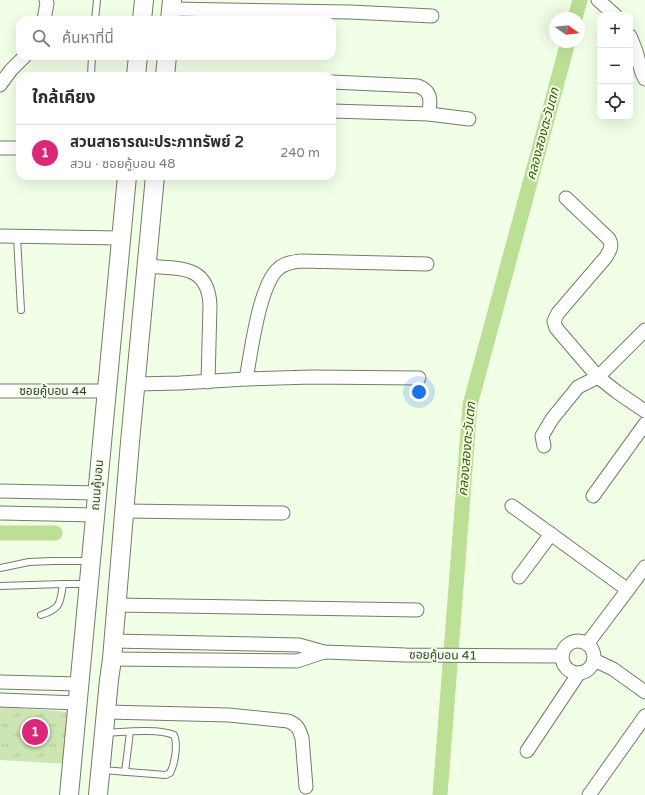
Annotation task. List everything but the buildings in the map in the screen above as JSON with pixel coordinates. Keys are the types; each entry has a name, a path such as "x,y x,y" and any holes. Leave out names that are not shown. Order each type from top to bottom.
{"main road":[{"path":"142,16 144,0"},
{"path":"136,72 138,60"},
{"path":"165,72 167,60"},
{"name":"ถนนคู้บอน","path":"69,795 96,493 127,180"},
{"path":"98,795 112,660 124,511 156,180"}],"street":[{"path":"45,16 47,3 46,0"},
{"path":"598,0 612,12"},
{"path":"171,10 350,12 432,16"},
{"path":"633,44 645,79"},
{"path":"0,85 11,70 21,60"},
{"path":"336,82 418,86 424,88 430,100 429,114"},
{"path":"336,111 429,114 470,119"},
{"path":"0,148 16,148"},
{"path":"566,198 608,239 611,243 611,247 606,257 558,313 554,321 556,328 598,378 645,411"},
{"path":"0,236 121,238"},
{"path":"246,379 260,305 268,283 273,274 279,268 286,264 301,261 427,264"},
{"path":"147,266 190,271 198,275 205,283 210,293 208,382"},
{"path":"544,446 542,436 552,419 578,387 598,378 645,330"},
{"path":"136,384 312,377 419,378"},
{"name":"ซอยคู้บอน 44","path":"0,391 106,391"},
{"path":"593,496 645,424"},
{"path":"0,492 96,493"},
{"path":"512,506 628,590"},
{"path":"124,511 283,513"},
{"path":"0,513 95,515"},
{"path":"519,577 551,534"},
{"path":"587,644 645,567"},
{"path":"116,605 417,610"},
{"name":"ซอยคู้บอน 41","path":"113,641 299,645 324,652 406,655 562,656"},
{"path":"574,642 581,642 587,644 591,648 594,654 594,660 589,669 579,673 569,670 565,666 562,656 568,645 574,642"},
{"name":"ซอยคู้บอน 41","path":"112,660 297,661 324,652"},
{"path":"594,660 613,669 645,692"},
{"path":"527,750 579,673"},
{"path":"0,682 79,684"},
{"path":"0,700 77,703"},
{"path":"106,712 229,715 288,721 295,724 300,731 302,738 306,787"},
{"path":"589,795 645,716"}],"lane":[{"path":"95,16 97,0"},
{"path":"91,72 92,60"},
{"path":"17,237 21,310"},
{"path":"0,568 29,562 90,562"},
{"path":"41,615 55,610 59,605 63,584"},
{"path":"0,586 88,584"},
{"path":"125,772 130,732"},
{"path":"100,770 166,775 172,770 176,748 176,740 174,735 168,733 104,733"}],"green space":[{"path":"0,707 72,712 67,764 0,760"}],"waterway":[{"name":"คลองสองตะวันตก","path":"577,12 580,0"},
{"name":"คลองสองตะวันตก","path":"440,795 470,405 566,48"},
{"path":"0,533 55,533"}],"place":[{"name":"สวนสาธารณะประภาทรัพย์ 2","path":"35,732"}]}
